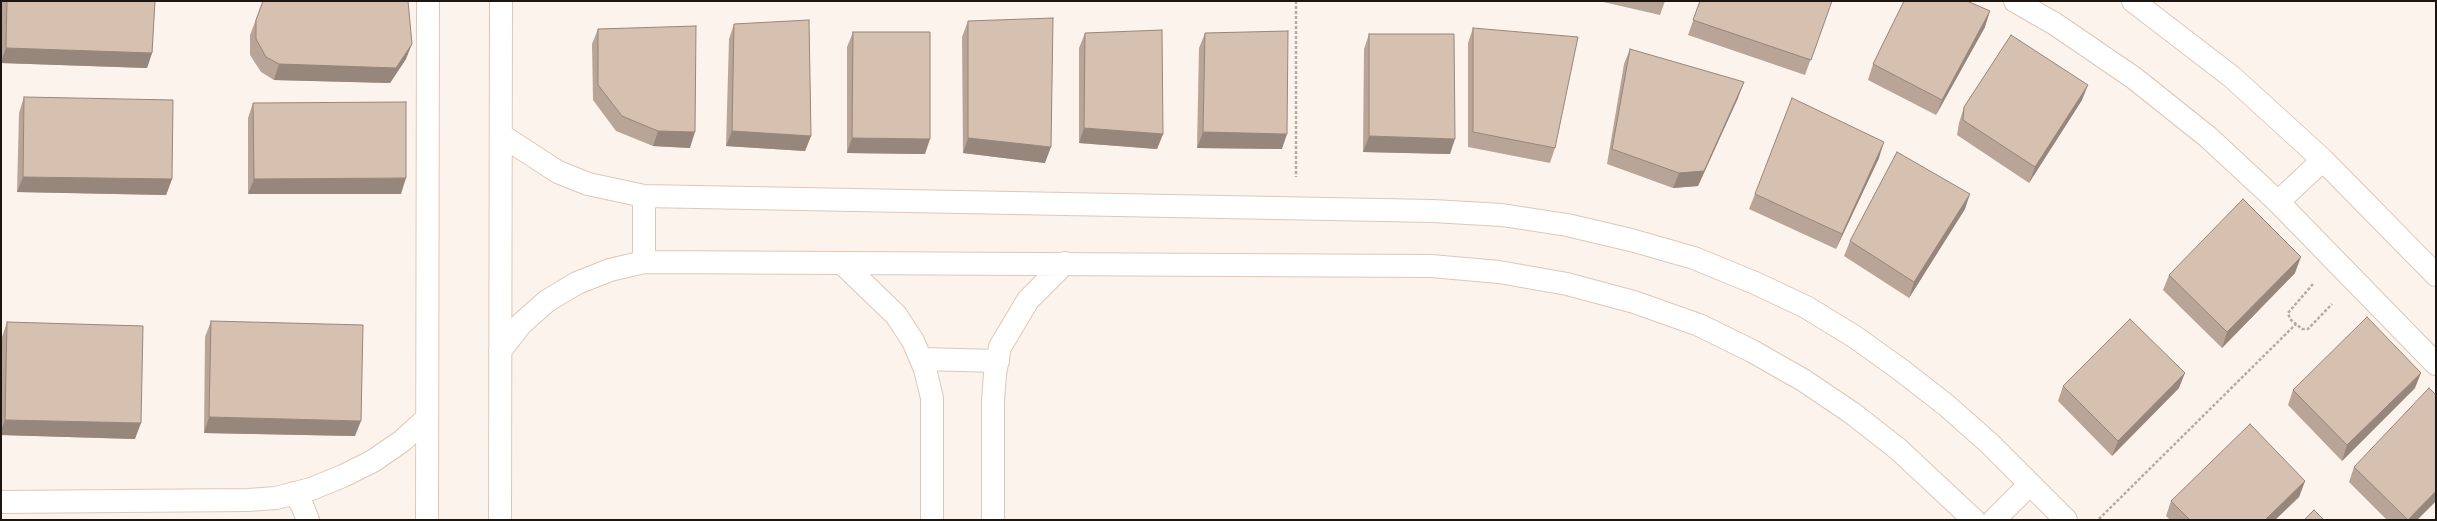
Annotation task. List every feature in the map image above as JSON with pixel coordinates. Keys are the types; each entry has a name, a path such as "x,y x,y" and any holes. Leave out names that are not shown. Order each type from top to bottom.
{"street":[{"path":"426,520 428,418 428,1"},
{"path":"500,520 502,1"},
{"path":"2015,1 2055,24 2134,78 2208,137 2278,202 2436,364"},
{"path":"2133,1 2232,77 2323,160 2436,275"},
{"path":"501,135 558,172 588,184 644,196 1296,208 1502,215 1567,225 1631,240 1694,258 1806,307 1855,337 1902,370 1946,405 1989,443 2066,520"},
{"path":"2278,202 2323,160"},
{"path":"644,196 644,262"},
{"path":"500,351 521,324 547,301 577,283 610,270 644,262 1431,266 1499,272 1568,284 1634,302 1699,325 1752,351 1803,380 1852,413 1898,449 1974,520"},
{"path":"842,263 896,315 913,341 921,359 932,398 932,520"},
{"path":"993,520 993,401 1000,347 1028,300 1065,263"},
{"path":"921,359 998,361"},
{"path":"3,499 248,500 276,498 343,476 373,461 402,441 428,418"},
{"path":"1994,520 2030,484"},
{"path":"294,493 302,505 308,520"}],"path":[{"path":"1296,1 1296,208"},
{"path":"2334,259 2288,313 2290,319 2302,329 2311,327 2355,280"},
{"path":"2098,520 2296,324"}],"building":[{"path":"7,1 155,1 152,53 6,48"},
{"path":"263,1 408,1 412,44 396,68 279,64 266,57 256,39 256,20"},
{"path":"1700,1 1832,1 1811,60 1693,20"},
{"path":"1904,1 1967,1 1990,11 1942,100 1873,64"},
{"path":"1053,18 1051,147 968,138 968,21"},
{"path":"809,20 811,136 732,131 734,24"},
{"path":"696,26 695,132 658,131 622,116 598,85 598,29"},
{"path":"1473,28 1578,37 1555,148 1473,132"},
{"path":"1162,30 1163,134 1084,128 1085,33"},
{"path":"1288,31 1287,134 1203,132 1205,33"},
{"path":"853,32 930,32 930,139 852,138"},
{"path":"1369,34 1454,34 1455,139 1369,136"},
{"path":"2011,35 2088,85 2035,167 1963,120 1964,107"},
{"path":"1630,49 1744,82 1704,171 1679,173 1612,149"},
{"path":"24,97 173,100 172,179 23,177"},
{"path":"1792,98 1884,142 1842,234 1755,194"},
{"path":"406,102 406,178 254,179 253,103"},
{"path":"1897,152 1970,194 1914,282 1850,241"},
{"path":"2243,199 2301,257 2227,332 2169,275"},
{"path":"2367,317 2421,373 2347,445 2293,390"},
{"path":"2130,319 2185,373 2118,441 2063,386"},
{"path":"211,321 363,325 361,421 209,417"},
{"path":"7,322 143,326 141,423 5,420"},
{"path":"2429,388 2436,395 2436,491 2408,520 2354,467"},
{"path":"2250,424 2305,481 2265,520 2190,520 2171,501"},
{"path":"2314,510 2324,520 2304,520"}]}
